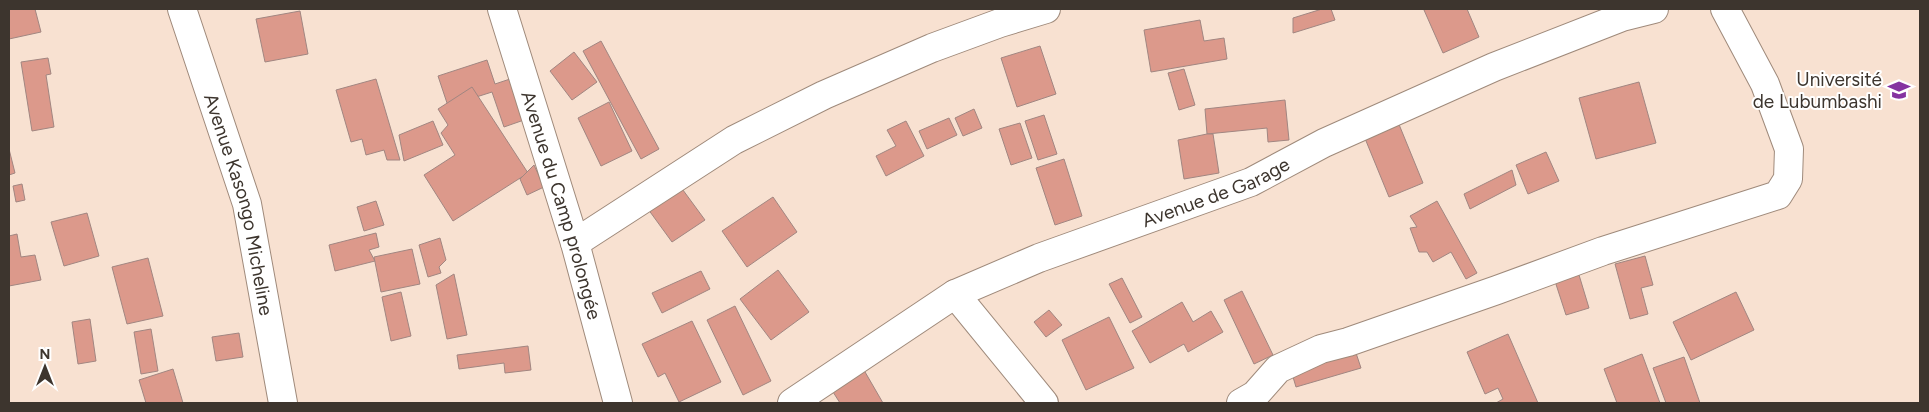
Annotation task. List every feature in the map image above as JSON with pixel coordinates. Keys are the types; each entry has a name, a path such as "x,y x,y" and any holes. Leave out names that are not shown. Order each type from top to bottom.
{"street":[{"name":"Avenue Kasongo Micheline","path":"182,9 248,204 283,403"},
{"name":"Avenue du Camp prolongée","path":"502,9 575,243 618,403"},
{"path":"575,243 734,140 824,95 932,48 1000,23 1046,9"},
{"name":"Avenue de Garage","path":"792,403 955,294 1039,258 1251,182 1324,143 1494,67 1622,17 1654,9"},
{"path":"1241,403 1255,395 1278,369 1321,349 1348,342 1603,251 1778,195 1788,178 1789,149 1765,84 1725,9"},
{"path":"955,294 1044,403"}],"building":[{"path":"9,9 35,9 41,32 9,39"},
{"path":"1322,9 1331,9 1335,20 1293,33 1293,18"},
{"path":"1467,9 1479,37 1443,53 1424,10"},
{"path":"300,11 308,54 265,62 256,19"},
{"path":"1200,20 1204,41 1224,38 1227,59 1151,72 1144,30"},
{"path":"601,41 659,149 641,159 583,51"},
{"path":"1040,46 1056,94 1017,107 1001,58"},
{"path":"574,52 597,82 572,100 550,71"},
{"path":"48,58 51,74 46,75 54,127 32,131 21,62"},
{"path":"487,60 495,84 510,79 524,120 504,127 492,92 448,106 438,76"},
{"path":"1184,69 1195,105 1179,110 1168,73"},
{"path":"376,79 400,160 387,160 384,150 366,155 362,139 351,142 336,90"},
{"path":"1639,82 1656,143 1596,159 1579,98"},
{"path":"472,87 528,173 453,221 424,175 455,155 441,133 448,125 438,109"},
{"path":"1285,100 1289,140 1268,142 1267,128 1207,134 1205,109"},
{"path":"609,102 632,151 601,166 578,118"},
{"path":"974,109 982,128 963,136 955,118"},
{"path":"1044,115 1057,154 1038,160 1025,121"},
{"path":"949,118 957,135 927,149 919,131"},
{"path":"433,121 443,145 404,161 399,135"},
{"path":"906,121 924,156 886,176 876,156 896,146 887,130"},
{"path":"1398,122 1423,183 1389,197 1364,136"},
{"path":"1020,123 1032,158 1011,165 999,129"},
{"path":"1213,134 1219,173 1184,179 1178,140"},
{"path":"9,149 15,173 9,175"},
{"path":"1546,152 1559,181 1528,194 1516,165"},
{"path":"1064,159 1082,216 1055,225 1036,168"},
{"path":"534,165 544,187 527,195 520,179"},
{"path":"1512,170 1516,185 1470,209 1464,194"},
{"path":"22,184 25,200 16,202 13,186"},
{"path":"680,186 705,220 672,242 648,209"},
{"path":"773,197 797,232 747,267 722,231"},
{"path":"376,201 384,225 364,231 357,207"},
{"path":"1437,201 1477,273 1466,279 1451,252 1433,262 1427,252 1419,252 1410,228 1417,227 1410,216"},
{"path":"87,213 99,256 64,266 51,222"},
{"path":"376,233 379,247 369,250 375,261 335,271 329,245"},
{"path":"17,234 21,257 35,255 41,280 9,286 9,236"},
{"path":"440,238 446,260 439,267 441,273 428,277 419,245"},
{"path":"412,249 420,284 381,292 374,257"},
{"path":"1645,256 1653,285 1641,288 1648,314 1630,319 1615,264"},
{"path":"148,258 163,316 127,324 112,267"},
{"path":"1576,265 1589,308 1566,315 1552,272"},
{"path":"778,270 809,312 771,340 740,299"},
{"path":"701,271 710,289 662,313 652,293"},
{"path":"454,274 467,335 447,339 436,285"},
{"path":"1122,278 1142,317 1130,323 1109,284"},
{"path":"1242,291 1273,355 1254,364 1224,300"},
{"path":"401,292 411,336 391,341 382,297"},
{"path":"1736,292 1754,330 1691,360 1673,322"},
{"path":"1182,302 1193,322 1211,311 1223,332 1188,352 1184,344 1150,363 1132,331"},
{"path":"735,306 771,381 743,395 707,320"},
{"path":"1049,310 1062,325 1046,337 1034,322"},
{"path":"1109,317 1134,368 1086,390 1062,340"},
{"path":"90,319 96,361 78,364 72,322"},
{"path":"692,321 721,382 679,402 665,373 658,377 642,344"},
{"path":"151,329 158,371 141,374 134,332"},
{"path":"239,333 243,357 216,361 212,337"},
{"path":"1508,334 1538,403 1496,403 1503,399 1498,388 1485,394 1467,352"},
{"path":"528,346 531,370 505,373 504,363 459,369 457,355"},
{"path":"1354,347 1361,368 1296,387 1290,367"},
{"path":"1642,354 1660,403 1617,403 1604,369"},
{"path":"1684,357 1700,403 1666,403 1653,368"},
{"path":"861,365 883,403 840,403 828,384"},
{"path":"173,369 183,403 146,403 139,380"}],"place":[{"name":"Université de Lubumbashi","path":"1899,90"}]}
